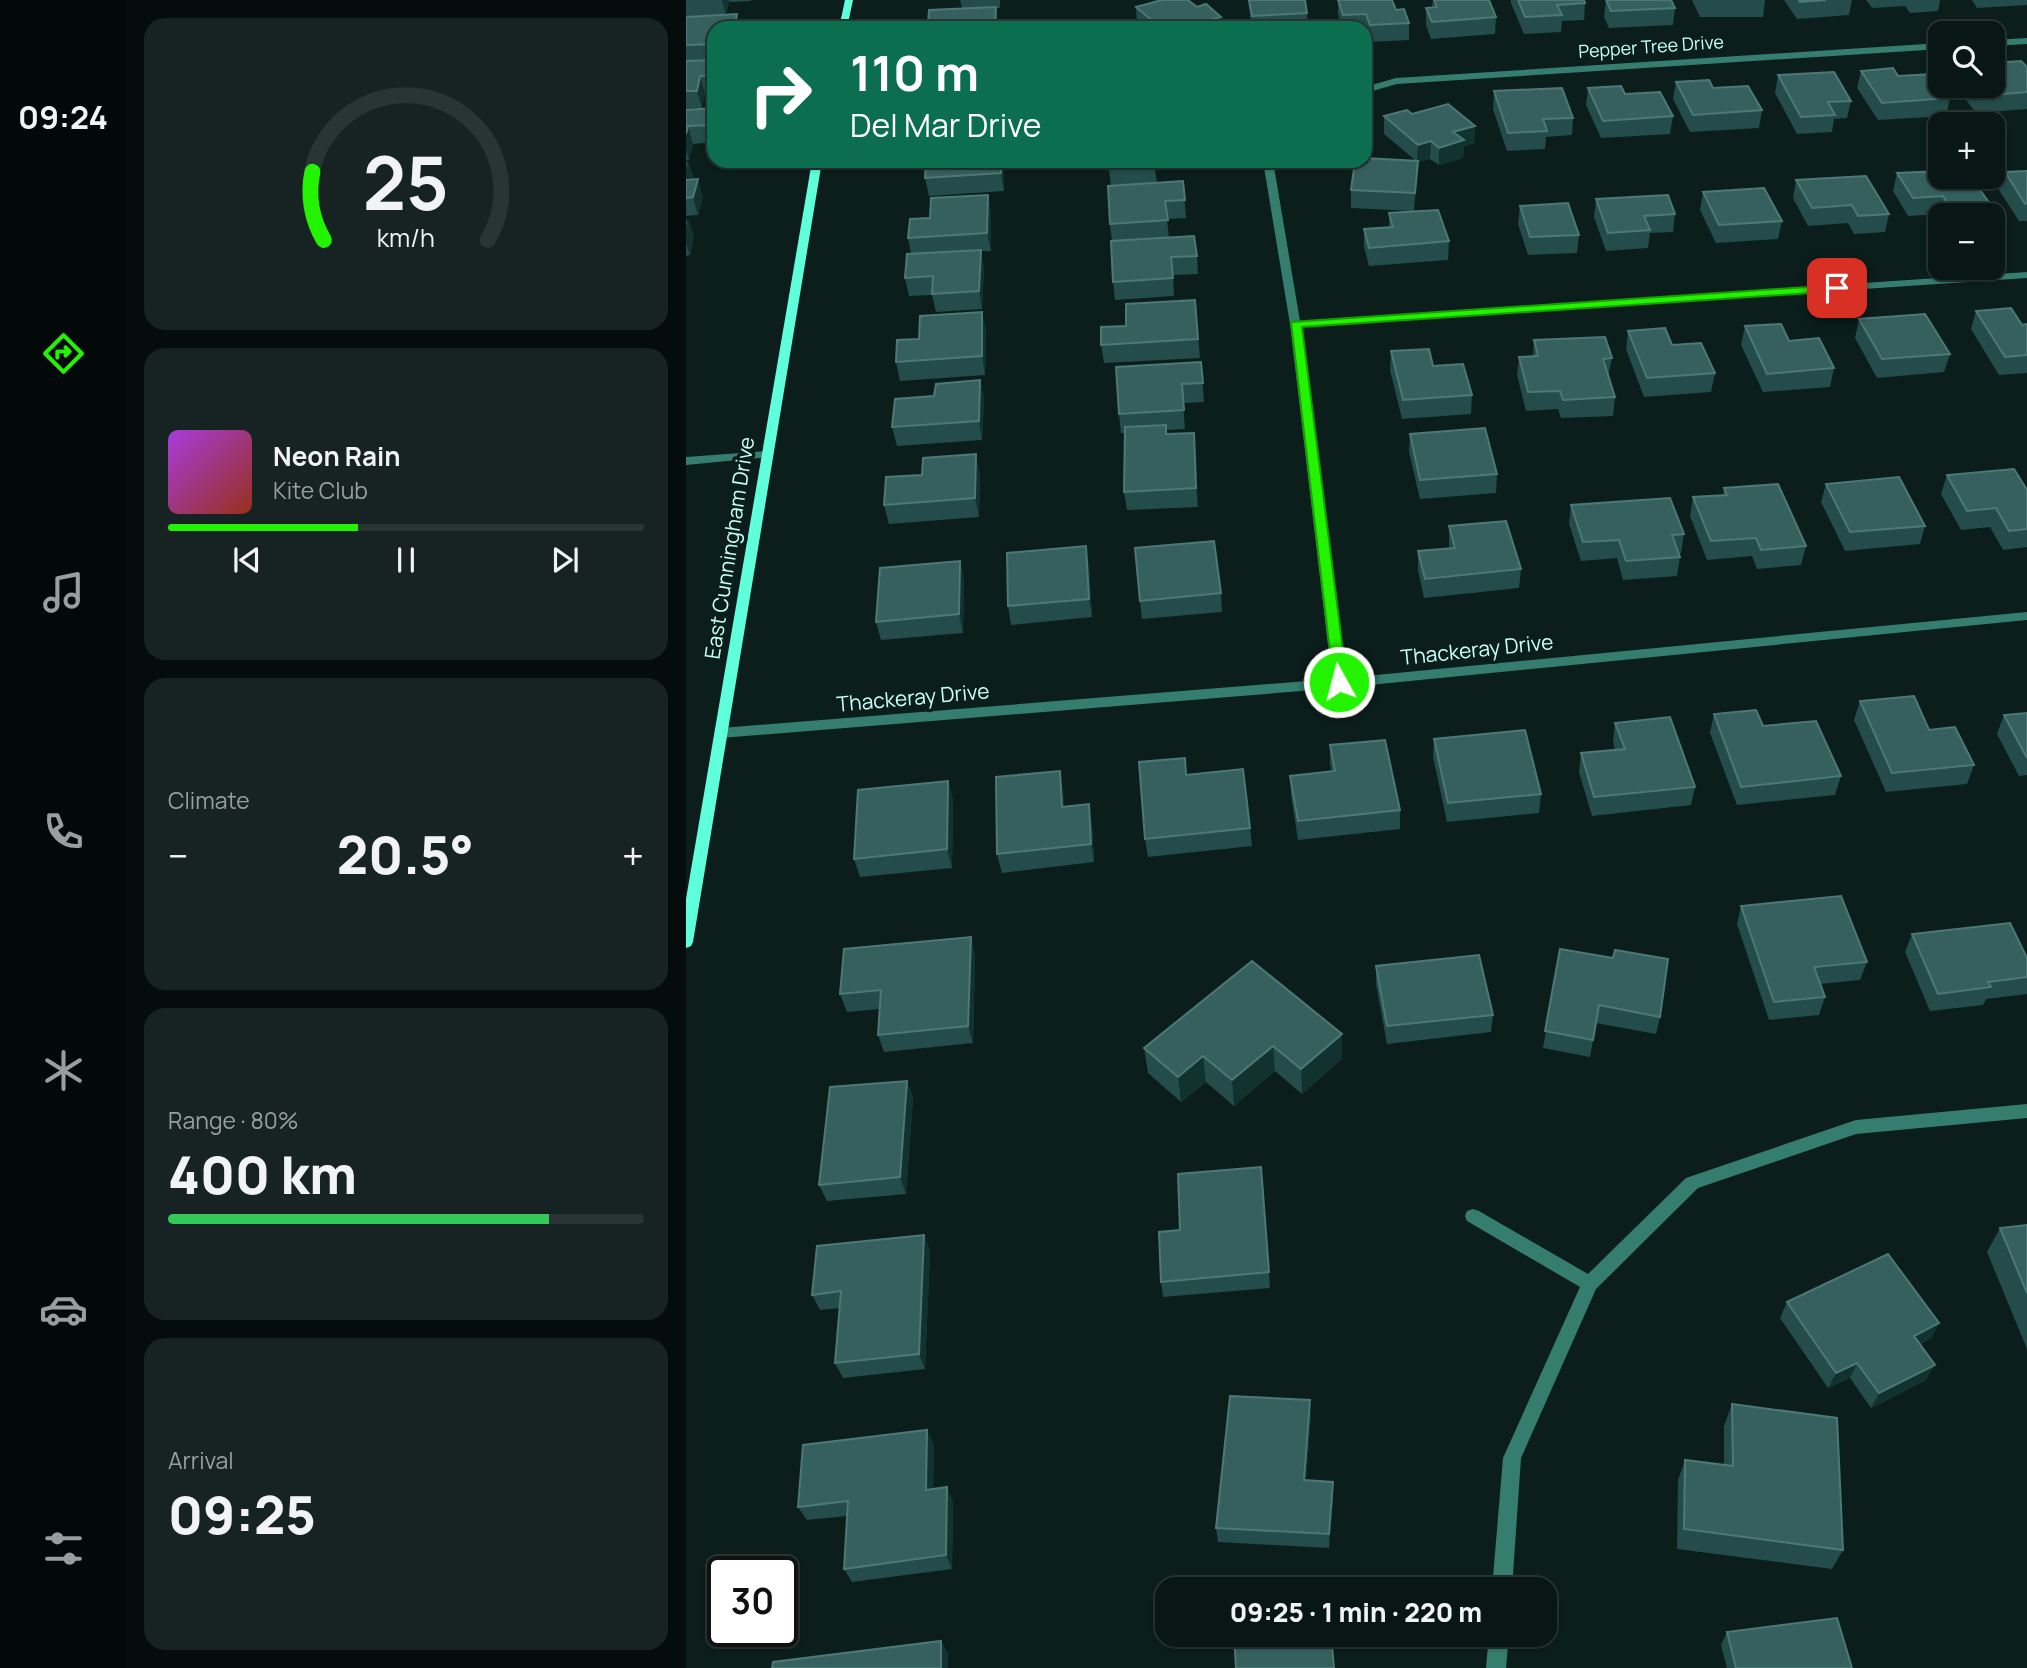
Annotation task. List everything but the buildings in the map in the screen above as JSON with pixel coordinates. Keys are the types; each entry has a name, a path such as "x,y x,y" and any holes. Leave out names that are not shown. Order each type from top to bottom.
{"street":[{"path":"844,21 849,0"},
{"path":"2005,42 2027,41"},
{"name":"Pepper Tree Drive","path":"1372,88 1396,81 1928,47"},
{"name":"East Cunningham Drive","path":"686,942 816,168"},
{"path":"1269,168 1296,324 1339,682"},
{"path":"1296,324 2027,275"},
{"path":"686,461 766,455"},
{"name":"Thackeray Drive","path":"721,733 1339,682 2027,616"},
{"path":"1503,1577 1512,1458 1590,1284 1692,1183 1856,1128 2027,1111"},
{"path":"1473,1216 1590,1284"},
{"path":"1496,1668 1498,1647"}],"route":[{"path":"1339,682 1296,324 1837,288"}]}
